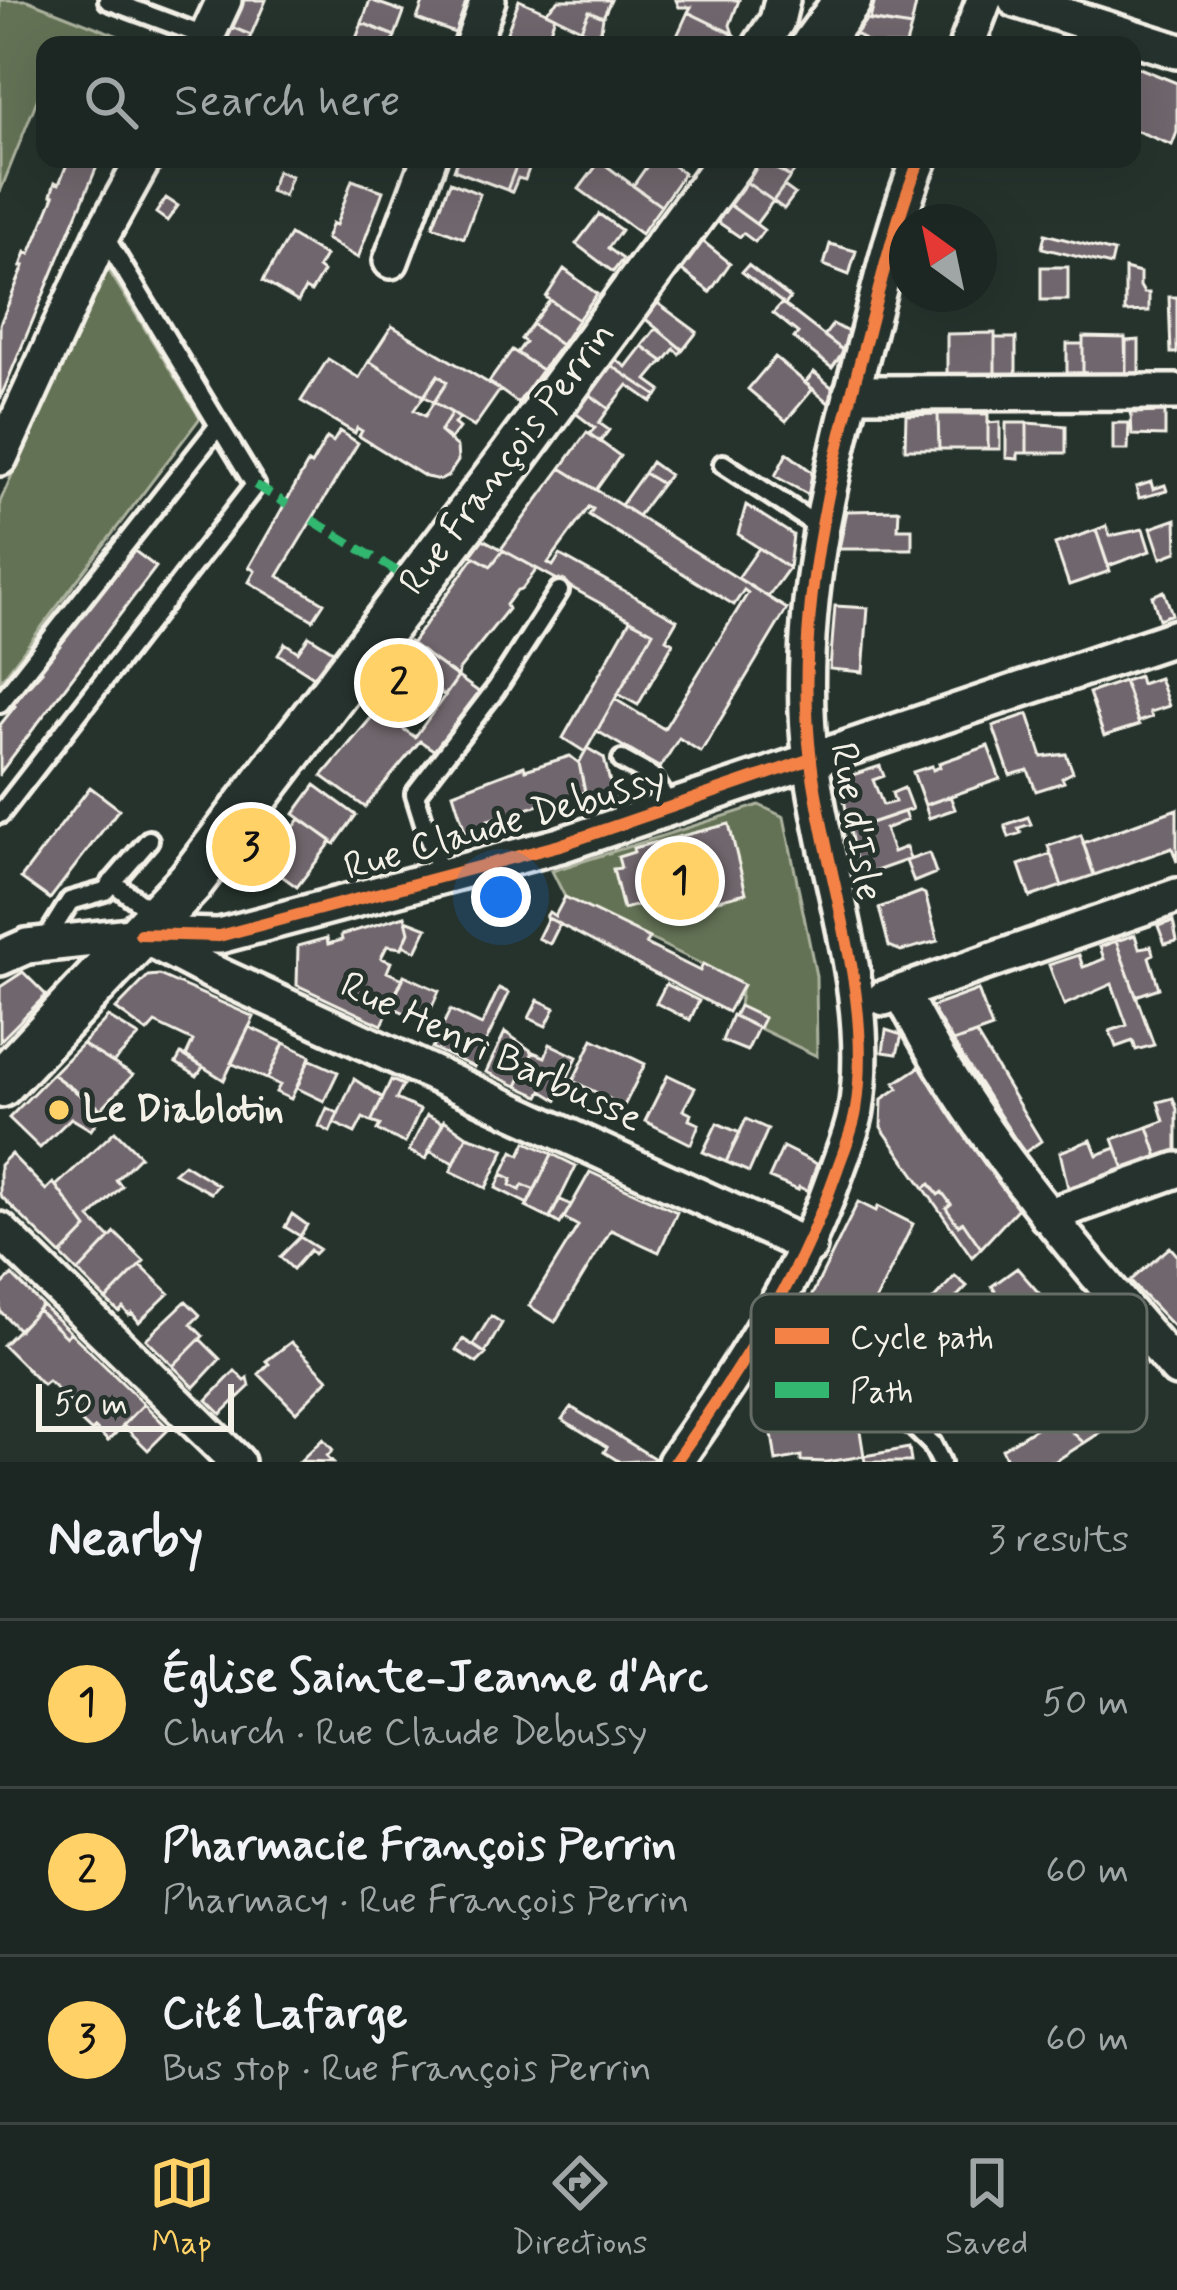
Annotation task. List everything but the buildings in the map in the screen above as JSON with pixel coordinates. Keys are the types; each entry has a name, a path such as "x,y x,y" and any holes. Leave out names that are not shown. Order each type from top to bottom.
{"main road":[{"path":"822,36 848,0"},
{"name":"Rue François Perrin","path":"0,1084 190,883 725,168"}],"street":[{"path":"207,36 224,0"},
{"path":"475,36 488,0"},
{"path":"767,36 782,0"},
{"path":"971,36 984,0"},
{"path":"1016,0 1130,36"},
{"path":"1141,40 1177,51"},
{"path":"0,458 103,233 139,168"},
{"path":"391,261 426,168"},
{"name":"Rue d'Isle","path":"785,1294 809,1246 855,1116 862,1064 857,1008 811,759 808,629 822,528 851,393 902,204 916,168"},
{"path":"851,393 1177,392"},
{"name":"Rue Claude Debussy","path":"0,958 27,946 149,925 219,936 560,845 1177,637"},
{"path":"857,1008 1177,896"},
{"name":"Rue Henri Barbusse","path":"149,925 212,972 809,1246"},
{"path":"902,993 948,1076 1047,1216 1113,1294"},
{"path":"1047,1216 1177,1170"},
{"path":"0,1230 237,1462"},
{"path":"1147,1334 1177,1369"},
{"name":"Rue d'Isle","path":"675,1462 751,1352"}],"lane":[{"path":"108,0 193,36"},
{"path":"0,814 255,485 103,233"},
{"path":"0,703 219,425"},
{"path":"723,464 822,528"},
{"path":"441,877 415,794 496,689 559,591"},
{"path":"622,760 651,776 671,808"},
{"path":"43,944 70,901 105,891 149,841"},
{"path":"112,882 149,925"},
{"path":"920,1432 941,1462"}],"green space":[{"path":"0,0 27,0 118,36 36,36 36,102 0,192"},
{"path":"105,264 200,418 0,682 0,502"},
{"path":"759,805 784,817 816,976 817,1056 759,1028 763,1018 739,1006 742,984 565,897 552,871"}],"marked path":[{"path":"255,485 287,504"},
{"path":"312,520 416,583"}],"cycle path":[{"path":"782,1294 822,1210 848,1140 860,1066 853,978 811,761 807,707 811,598 841,437 891,244 917,168"},
{"path":"140,934 219,936 560,845 811,759"},
{"path":"675,1462 751,1347"}],"place":[{"name":"Pharmacie François Perrin","path":"399,683"},
{"name":"Cité Lafarge","path":"251,847"},
{"name":"Église Sainte-Jeanne d'Arc","path":"680,881"},
{"name":"Le Diablotin","path":"59,1110"}]}
